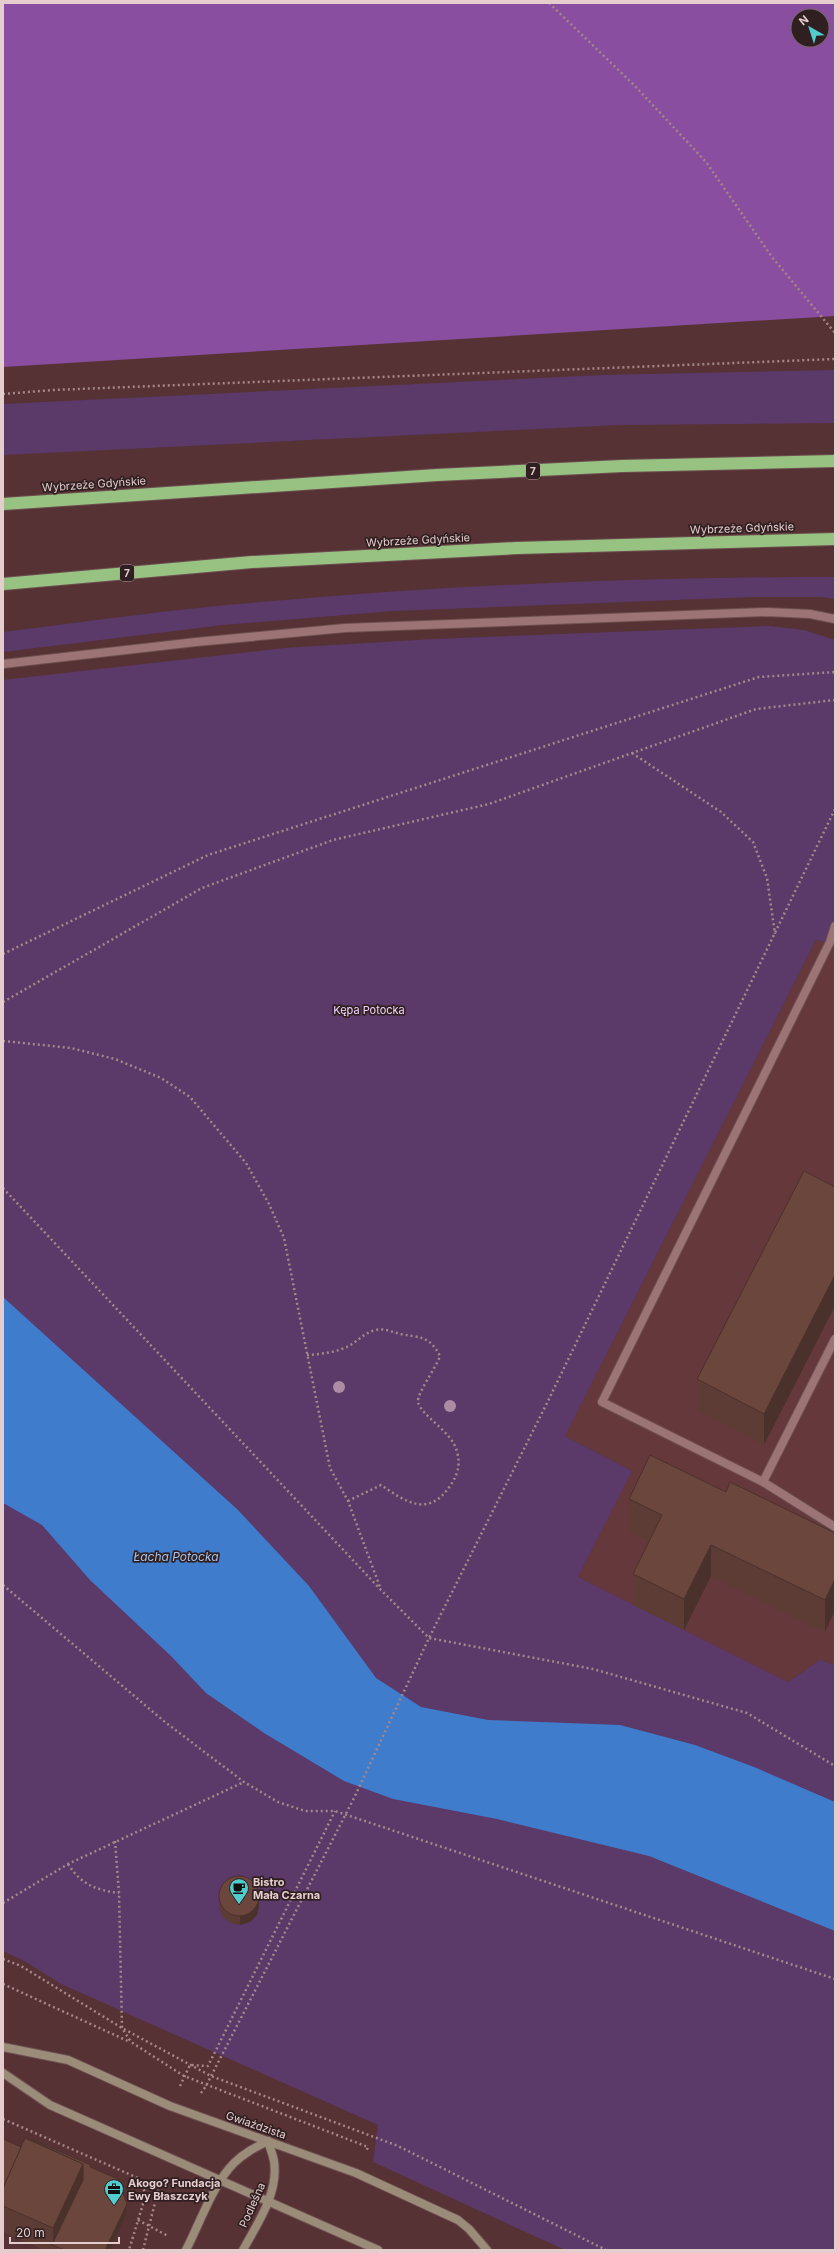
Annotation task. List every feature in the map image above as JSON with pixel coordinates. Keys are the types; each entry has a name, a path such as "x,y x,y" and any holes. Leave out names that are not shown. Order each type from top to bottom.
{"highway":[{"name":"Wybrzeże Gdyńskie","path":"3,504 230,487 445,474 622,466 835,461"},
{"name":"Wybrzeże Gdyńskie","path":"3,584 252,562 493,549 835,539"}],"street":[{"name":"Gwiaździsta","path":"3,2047 68,2060 170,2106 356,2174 458,2220 469,2228 487,2250"},
{"path":"3,2073 50,2105 378,2250"},
{"path":"186,2250 221,2180 234,2163 250,2149 268,2141"},
{"name":"Podleśna","path":"243,2250 268,2201 274,2184 274,2162 268,2141"}],"lane":[{"path":"3,664 196,642 345,628 767,612 810,614 835,619"},
{"path":"835,926 830,942 602,1402 762,1482 835,1527"},
{"path":"762,1482 835,1339"}],"path":[{"path":"549,3 635,86 706,162 772,256 835,333"},
{"path":"3,394 61,390 835,359"},
{"path":"3,954 208,855 759,677 835,672"},
{"path":"3,1002 202,888 333,840 489,804 756,709 835,700"},
{"path":"632,753 721,812 754,842 766,878 776,935"},
{"path":"199,2095 206,2086 354,1798 429,1638 548,1401 776,935 835,809"},
{"path":"3,1041 71,1048 115,1059 162,1078 190,1098 246,1163 269,1204 284,1238 330,1468 348,1501 381,1590"},
{"path":"3,1188 381,1590 429,1638 593,1670 747,1713 835,1766"},
{"path":"307,1355 334,1351 351,1345 366,1334 381,1330 417,1335 434,1345 440,1356 436,1367 419,1393 418,1403 426,1415 441,1427 457,1450 459,1464 455,1479 442,1498 430,1504 419,1505 401,1499 381,1485 348,1501"},
{"path":"3,1585 165,1722 244,1782 278,1802 305,1810 335,1811 835,1979"},
{"path":"3,1903 68,1864 244,1782"},
{"path":"190,2065 208,2066 335,1811"},
{"path":"115,1841 122,2028 131,2042"},
{"path":"68,1864 76,1877 90,1887 118,1893"},
{"path":"3,1959 21,1966 122,2028 211,2076 398,2146 606,2250"},
{"path":"3,1984 131,2042 184,2076 206,2086 368,2147 365,2153"},
{"path":"180,2086 190,2065"},
{"path":"3,2119 138,2178 146,2194 129,2250"},
{"path":"143,2250 148,2225 161,2179"},
{"path":"138,2220 170,2238"}],"shaded area":[{"path":"3,3 835,3 835,316 3,367"},
{"path":"816,940 835,944 835,1665 820,1660 788,1682 578,1577 632,1471 565,1436"}],"green space":[{"path":"835,370 835,423 619,425 3,455 3,404 603,375"},
{"path":"763,577 835,577 835,599 821,597 754,597 393,611 223,625 3,652 3,632 229,605 404,591 548,583"},
{"name":"Kępa Potocka","path":"769,626 804,630 835,640 835,944 816,940 565,1436 632,1471 578,1577 788,1682 820,1660 835,1665 835,2250 565,2250 373,2162 378,2125 61,1984 26,1962 3,1951 3,680 284,648 433,639"}],"water":[{"name":"Łacha Potocka","path":"3,1297 238,1510 309,1586 376,1678 421,1707 488,1720 620,1725 695,1745 754,1767 835,1802 835,1931 649,1856 497,1819 393,1799 344,1781 264,1733 206,1693 171,1656 90,1580 42,1525 3,1503"}],"building":[{"path":"804,1171 835,1187 835,1275 764,1414 697,1379"},
{"path":"650,1455 726,1492 730,1482 835,1533 835,1579 825,1600 711,1545 684,1599 633,1574 662,1515 629,1499"},
{"name":"Bistro Mała Czarna","path":"239,1876 253,1882 259,1896 253,1910 239,1916 225,1910 219,1896 225,1882"},
{"path":"25,2138 83,2164 53,2228 3,2206 3,2188"},
{"path":"3,2139 21,2147 3,2188"},
{"path":"31,2139 91,2165 90,2167 118,2179 127,2204 105,2250 65,2250 52,2245 83,2180 83,2164"}],"place":[{"name":"Bistro Mała Czarna","path":"239,1905"},
{"name":"Akogo? Fundacja Ewy Błaszczyk","path":"114,2206"}]}
